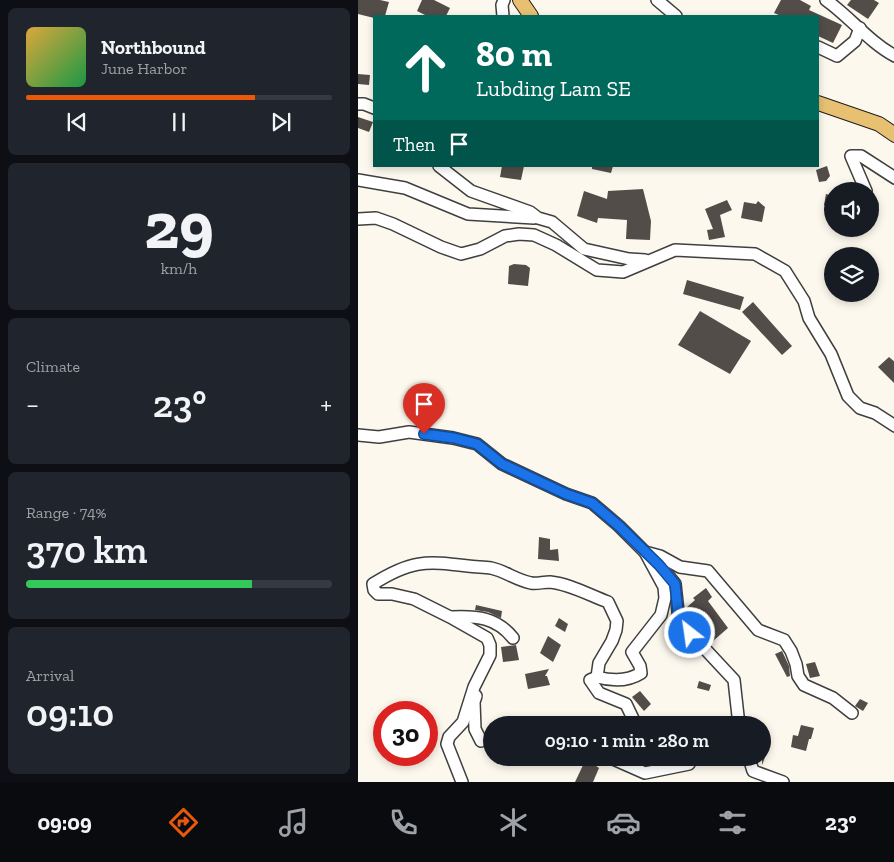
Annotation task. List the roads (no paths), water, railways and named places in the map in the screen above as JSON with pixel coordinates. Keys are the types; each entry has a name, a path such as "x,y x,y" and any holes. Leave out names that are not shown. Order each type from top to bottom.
{"main road":[{"path":"520,0 530,15"},
{"path":"819,103 879,124 894,134"}],"street":[{"path":"503,15 502,5 504,0"},
{"path":"657,0 675,15"},
{"path":"826,0 877,44 894,56"},
{"path":"819,47 837,56 855,41 860,28"},
{"path":"358,104 373,108"},
{"path":"862,182 851,156 861,156 894,178"},
{"path":"440,167 471,191 530,212 538,218"},
{"path":"358,176 383,184"},
{"path":"358,180 405,188 468,214 538,218 552,222 584,248 629,260 649,260"},
{"path":"358,219 376,218 461,254 480,248 505,236 519,234 534,235 556,245 597,270 623,272 675,250 755,254 785,271 804,301 809,318 831,354 848,396 860,408 875,413 894,426"},
{"path":"358,435 379,437 409,432 454,438 477,444 502,464 566,494 592,503 659,565 675,584 679,621 734,680 738,716"},
{"path":"632,716 626,704 599,693 590,680 597,677 618,680 632,678 641,673 640,666 632,652 661,615 665,598 664,588 645,552"},
{"path":"645,552 660,556 680,567 708,570 758,630 784,640 791,651 798,676 804,685 833,698 852,713"},
{"path":"462,782 447,744 449,737 463,722 474,687 490,655 490,645 487,638 450,617 414,600 392,594 378,594 374,590 373,584 396,570 410,565 449,564 490,568 532,583 550,582 608,602 617,621 616,630 612,642 599,663 597,677"},
{"path":"450,617 485,618 504,627 513,638"},
{"path":"474,687 476,694 474,702 475,729 481,741"},
{"path":"629,766 646,773 679,766"},
{"path":"751,766 753,771 783,782"}]}
